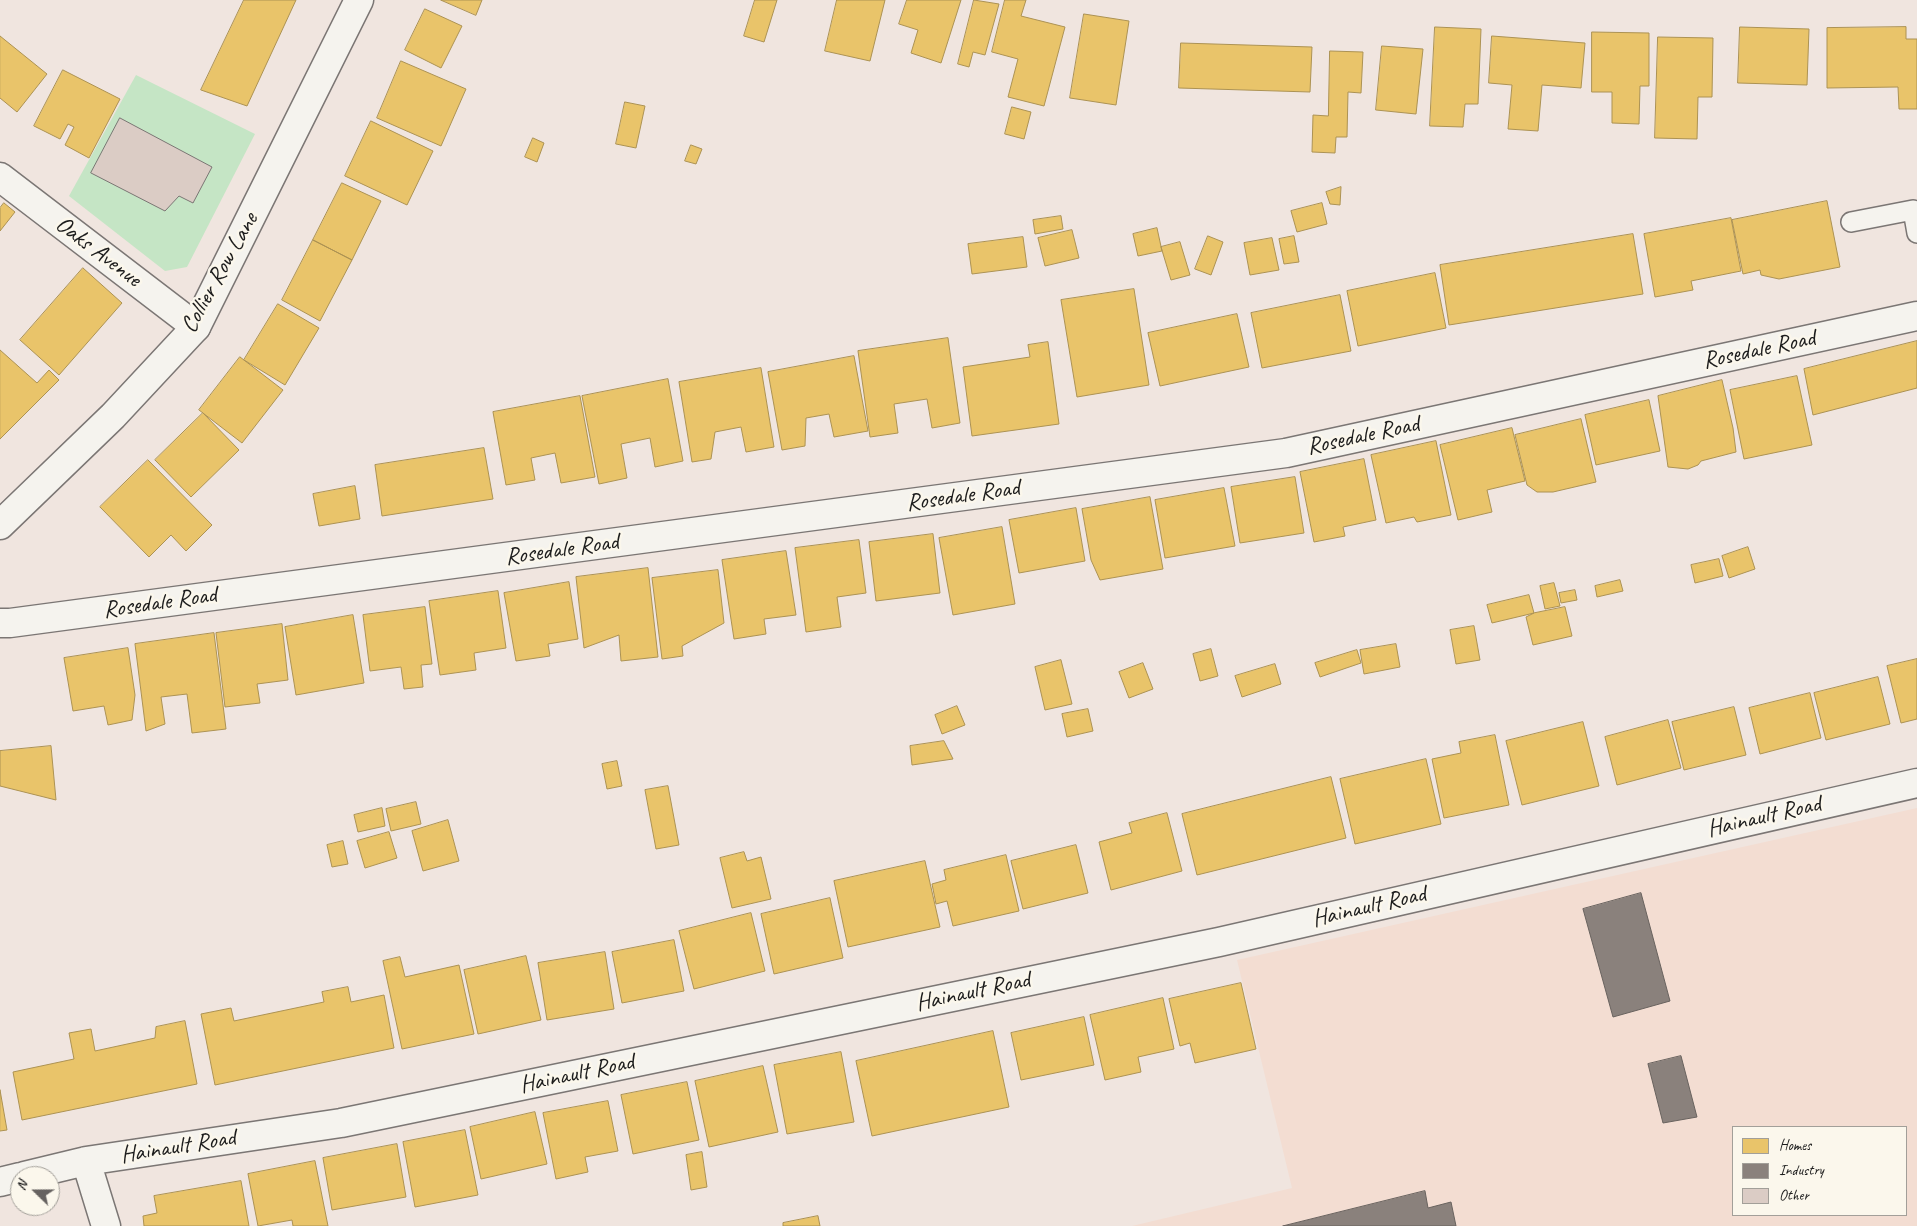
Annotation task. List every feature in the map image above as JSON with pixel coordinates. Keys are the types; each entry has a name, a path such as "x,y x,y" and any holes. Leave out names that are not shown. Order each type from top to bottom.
{"street":[{"name":"Collier Row Lane","path":"0,525 113,416 196,327 359,0"},
{"name":"Oaks Avenue","path":"0,177 196,327"},
{"name":"Rosedale Road","path":"0,623 20,622 1286,453 1917,316"},
{"name":"Hainault Road","path":"60,1167 86,1161 341,1122 1190,948 1917,783"},
{"path":"86,1161 106,1226"}],"lane":[{"path":"1851,222 1912,210 1917,233"}],"shaded area":[{"path":"1917,808 1917,1226 1132,1226 1292,1188 1237,960"}],"green space":[{"path":"136,75 255,134 187,267 165,271 69,196"}],"building: Homes":[{"path":"244,0 296,0 247,106 201,90"},
{"path":"441,0 482,0 476,15"},
{"path":"755,0 777,0 764,42 744,36"},
{"path":"837,0 885,0 870,61 825,51"},
{"path":"907,0 961,0 941,63 911,53 918,30 899,24"},
{"path":"974,0 999,4 985,55 973,52 969,67 958,64"},
{"path":"1005,0 1026,0 1021,16 1065,27 1044,106 1008,97 1018,59 992,52"},
{"path":"425,9 462,26 441,68 405,50"},
{"path":"1084,14 1129,21 1116,105 1070,98"},
{"path":"1435,27 1481,29 1478,104 1465,104 1463,127 1430,126"},
{"path":"1740,27 1809,29 1807,85 1738,83"},
{"path":"1906,27 1906,39 1917,39 1917,109 1899,109 1898,87 1827,88 1827,28"},
{"path":"1592,32 1649,33 1649,86 1640,86 1639,124 1612,123 1612,92 1592,92"},
{"path":"0,36 47,74 17,112 0,98"},
{"path":"1492,36 1585,43 1581,88 1542,85 1538,131 1508,129 1512,85 1489,83"},
{"path":"1658,37 1713,38 1712,97 1698,97 1697,139 1655,138"},
{"path":"1181,43 1312,47 1310,92 1179,88"},
{"path":"1382,46 1423,49 1416,114 1376,110"},
{"path":"1330,51 1363,52 1361,93 1348,92 1347,137 1336,137 1335,153 1312,152 1313,115 1328,116"},
{"path":"401,61 466,89 441,146 377,118"},
{"path":"63,70 120,99 89,158 65,145 74,127 68,124 60,139 34,126"},
{"path":"625,102 645,106 636,148 616,144"},
{"path":"1012,107 1031,112 1024,139 1005,134"},
{"path":"371,121 433,151 407,205 345,176"},
{"path":"533,138 544,143 537,162 525,157"},
{"path":"691,145 702,149 696,164 685,161"},
{"path":"342,183 381,201 352,260 313,240"},
{"path":"1341,187 1340,205 1330,204 1326,192"},
{"path":"1827,201 1840,267 1779,279 1761,275 1760,270 1743,274 1732,220"},
{"path":"4,203 15,212 0,231 0,208"},
{"path":"1322,203 1327,224 1297,232 1291,211"},
{"path":"1061,216 1063,229 1035,234 1033,220"},
{"path":"1731,218 1741,271 1691,281 1693,290 1655,297 1644,234"},
{"path":"1157,228 1162,251 1138,256 1133,234"},
{"path":"1072,230 1079,258 1045,266 1038,238"},
{"path":"1633,234 1643,294 1449,325 1440,265"},
{"path":"1208,236 1223,242 1211,275 1195,269"},
{"path":"1294,236 1299,262 1284,264 1279,239"},
{"path":"1023,237 1027,267 972,274 968,244"},
{"path":"1272,238 1279,270 1250,275 1244,243"},
{"path":"313,240 352,260 320,321 282,300"},
{"path":"1180,242 1190,275 1171,280 1161,247"},
{"path":"83,268 122,303 59,375 20,340"},
{"path":"1435,273 1446,328 1358,346 1347,291"},
{"path":"1134,289 1149,385 1077,397 1061,300"},
{"path":"1340,295 1351,351 1262,368 1251,313"},
{"path":"278,304 319,328 285,385 244,360"},
{"path":"1237,314 1249,367 1160,386 1148,333"},
{"path":"948,338 960,423 932,428 927,399 894,404 898,433 870,437 858,351"},
{"path":"1917,341 1917,388 1813,415 1804,369"},
{"path":"1048,342 1059,424 972,436 963,367 1030,357 1028,345"},
{"path":"0,350 37,383 49,370 59,380 0,439"},
{"path":"854,356 868,431 834,437 829,414 806,418 805,446 782,450 768,372"},
{"path":"240,357 283,390 242,443 199,410"},
{"path":"761,368 774,447 746,452 741,427 715,432 711,459 692,462 679,382"},
{"path":"1797,376 1812,445 1744,459 1730,390"},
{"path":"668,379 683,461 655,467 650,438 621,444 627,478 599,484 582,396"},
{"path":"1722,380 1733,428 1736,452 1701,461 1698,465 1688,469 1668,467 1658,396"},
{"path":"580,396 595,477 561,483 555,453 531,458 535,480 506,485 493,412"},
{"path":"1649,400 1660,451 1596,465 1585,415"},
{"path":"203,413 239,450 191,497 155,460"},
{"path":"1581,419 1596,482 1553,492 1537,492 1527,485 1515,435"},
{"path":"1512,428 1525,481 1487,490 1492,512 1458,520 1440,445"},
{"path":"1436,441 1451,515 1417,522 1414,517 1386,523 1371,455"},
{"path":"484,448 493,499 382,516 375,465"},
{"path":"1364,459 1376,520 1343,527 1345,536 1314,542 1300,472"},
{"path":"148,460 212,525 186,551 171,535 149,557 100,507"},
{"path":"1295,477 1304,533 1240,543 1231,487"},
{"path":"355,486 360,519 319,526 313,494"},
{"path":"1224,488 1235,546 1165,558 1155,500"},
{"path":"1150,497 1163,569 1100,580 1091,560 1082,509"},
{"path":"1076,508 1085,561 1019,573 1009,520"},
{"path":"1002,527 1015,604 953,615 939,538"},
{"path":"933,534 940,593 876,601 869,542"},
{"path":"859,540 866,593 837,597 841,627 806,632 795,548"},
{"path":"1748,547 1755,569 1729,578 1722,556"},
{"path":"786,551 796,615 764,619 766,634 734,639 722,560"},
{"path":"1719,559 1723,576 1695,583 1691,565"},
{"path":"648,568 658,657 621,661 619,635 584,648 576,577"},
{"path":"718,570 724,623 682,646 683,656 662,659 652,578"},
{"path":"1620,580 1623,591 1597,597 1595,586"},
{"path":"569,582 578,639 548,644 550,656 516,661 504,593"},
{"path":"1554,583 1560,606 1545,609 1540,586"},
{"path":"1575,590 1577,600 1561,603 1559,593"},
{"path":"498,591 506,648 474,653 476,670 440,675 429,601"},
{"path":"1529,595 1534,613 1492,623 1487,605"},
{"path":"425,607 432,664 421,665 423,687 404,689 401,667 370,671 363,615"},
{"path":"1565,607 1572,636 1533,645 1526,617 1534,613"},
{"path":"353,615 364,683 296,695 285,627"},
{"path":"282,624 288,680 257,684 260,703 225,707 216,633"},
{"path":"1474,626 1480,660 1456,664 1450,630"},
{"path":"214,633 226,729 192,733 187,694 161,697 165,724 146,731 135,644"},
{"path":"1396,644 1400,667 1364,674 1360,650"},
{"path":"128,648 135,695 132,720 108,725 104,706 73,711 64,658"},
{"path":"1211,649 1218,676 1200,681 1193,654"},
{"path":"1357,650 1361,663 1320,677 1315,663"},
{"path":"1917,659 1917,719 1901,723 1887,666"},
{"path":"1061,660 1072,704 1045,710 1035,667"},
{"path":"1143,663 1153,689 1129,698 1119,672"},
{"path":"1275,664 1281,684 1242,697 1235,676"},
{"path":"1878,677 1890,724 1826,740 1814,693"},
{"path":"1810,693 1821,738 1760,754 1749,708"},
{"path":"957,706 965,725 942,734 935,715"},
{"path":"1734,707 1746,755 1684,770 1672,722"},
{"path":"1088,709 1093,731 1067,737 1062,714"},
{"path":"1668,720 1681,768 1617,785 1605,737"},
{"path":"1583,722 1599,786 1522,805 1506,741"},
{"path":"1495,735 1509,805 1444,818 1432,759 1461,753 1459,742"},
{"path":"944,741 953,759 912,765 910,746"},
{"path":"51,746 56,800 0,786 0,751"},
{"path":"1426,759 1441,824 1355,844 1340,779"},
{"path":"617,761 622,786 607,789 602,764"},
{"path":"1331,777 1346,838 1197,875 1182,814"},
{"path":"668,786 679,845 656,849 645,790"},
{"path":"416,802 421,824 391,831 386,809"},
{"path":"382,808 385,826 358,832 354,815"},
{"path":"1167,813 1182,871 1111,890 1099,842 1132,833 1129,823"},
{"path":"448,820 459,861 423,871 412,831"},
{"path":"389,832 397,858 365,868 357,841"},
{"path":"343,841 348,864 332,867 327,845"},
{"path":"1076,845 1088,893 1023,909 1011,861"},
{"path":"744,852 747,861 761,857 771,899 732,908 720,858"},
{"path":"1006,855 1019,911 953,926 947,901 936,904 932,884 946,880 944,870"},
{"path":"925,861 940,927 848,947 834,881"},
{"path":"830,898 843,958 774,974 761,914"},
{"path":"751,913 765,971 694,989 679,931"},
{"path":"674,940 684,991 622,1003 612,952"},
{"path":"605,952 614,1009 547,1020 538,963"},
{"path":"526,956 541,1020 478,1034 464,970"},
{"path":"400,957 405,977 459,965 474,1034 402,1049 383,961"},
{"path":"1241,983 1256,1049 1195,1063 1190,1043 1180,1046 1169,999"},
{"path":"348,987 351,1002 384,995 394,1048 215,1085 201,1014 231,1008 234,1021 324,1002 322,992"},
{"path":"1163,998 1174,1049 1138,1057 1141,1072 1105,1080 1090,1015"},
{"path":"1084,1017 1094,1065 1021,1080 1011,1033"},
{"path":"185,1021 197,1084 22,1120 13,1072 74,1059 69,1033 91,1029 95,1051 155,1038 156,1027"},
{"path":"993,1031 1009,1107 872,1136 856,1061"},
{"path":"841,1052 854,1122 787,1134 774,1065"},
{"path":"763,1066 778,1132 709,1147 695,1081"},
{"path":"687,1082 699,1140 633,1154 621,1095"},
{"path":"0,1090 7,1130 0,1131"},
{"path":"608,1101 618,1151 585,1157 588,1172 556,1179 543,1113"},
{"path":"535,1112 547,1164 481,1179 470,1127"},
{"path":"465,1130 478,1195 415,1207 403,1142"},
{"path":"397,1144 406,1197 332,1210 323,1158"},
{"path":"702,1152 707,1187 691,1190 686,1155"},
{"path":"315,1161 328,1226 293,1226 292,1220 258,1226 248,1174"},
{"path":"241,1181 249,1226 144,1226 143,1216 157,1213 154,1196"},
{"path":"818,1216 820,1226 783,1226 783,1223"}],"building: Industry":[{"path":"1641,893 1670,1001 1613,1017 1583,909"},
{"path":"1681,1056 1697,1117 1663,1123 1648,1064"},
{"path":"1425,1191 1428,1208 1451,1202 1456,1226 1283,1226"}],"building: Other":[{"path":"120,118 212,167 193,203 179,196 165,211 91,173"}]}
